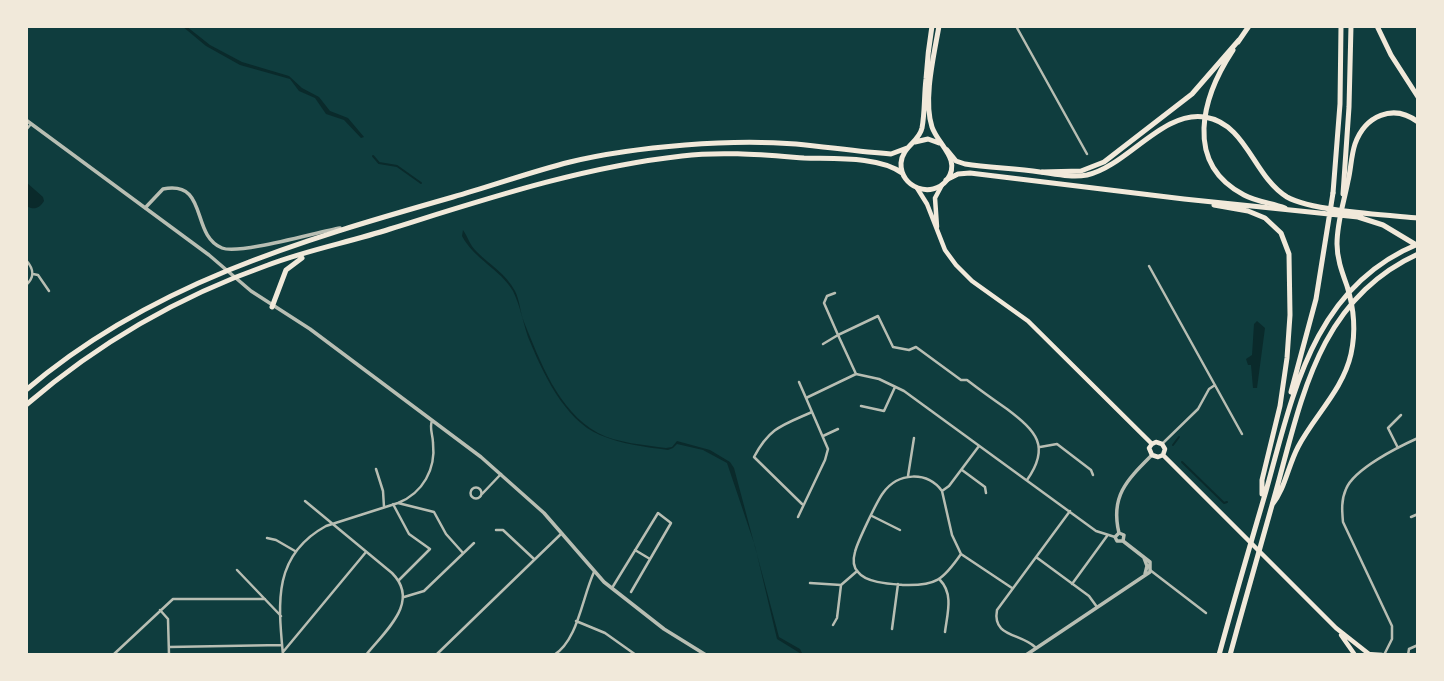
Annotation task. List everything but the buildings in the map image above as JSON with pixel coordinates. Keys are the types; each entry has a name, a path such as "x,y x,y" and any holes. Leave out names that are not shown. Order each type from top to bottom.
{"main road":[{"path":"26,390 88,343 181,290 246,262 353,226 570,162 626,152 724,143 793,144 897,153 914,142 922,129 932,26"},
{"path":"939,26 930,103 933,128 956,161 1075,176 1094,173 1116,162 1178,121 1205,117 1222,123 1235,133 1266,180 1292,200 1313,208"},
{"path":"1249,26 1218,75 1206,106 1203,129 1208,155 1228,184 1250,198 1285,208"},
{"path":"1282,432 1281,425 1316,299 1333,193 1340,104 1341,26"},
{"path":"1272,505 1279,497 1299,444 1339,384 1350,358 1354,330 1353,311 1339,265 1337,247 1350,98 1351,26"},
{"path":"1377,26 1391,55 1418,97"},
{"path":"1042,172 1080,171 1104,162 1192,94 1240,40"},
{"path":"1343,194 1348,185 1357,141 1369,122 1377,116 1392,112 1405,114 1418,122"},
{"path":"914,142 928,139 942,144"},
{"path":"902,173 901,161 907,148"},
{"path":"937,232 935,203 952,166 947,150"},
{"path":"26,405 50,384 122,334 169,308 271,264 590,170 684,155 748,154 867,162 888,165 902,173 908,182 917,188 927,204 945,250 964,274 1028,321 1152,444"},
{"path":"917,188 932,189 958,174 970,173 1277,209 1313,208 1417,217"},
{"path":"1184,199 1261,216 1279,230 1288,250 1289,343 1280,406 1262,480 1262,503"},
{"path":"1360,214 1418,245"},
{"path":"272,307 289,266 297,260 339,245"},
{"path":"1219,655 1282,432 1307,356 1321,329 1352,288 1388,259 1418,245"},
{"path":"1230,655 1313,367 1330,332 1347,307 1383,274 1418,254"},
{"path":"1158,442 1162,444 1165,449 1163,455 1152,456 1149,448 1158,442"},
{"path":"1163,455 1336,628 1368,654 1383,655"},
{"path":"1336,628 1355,655"}],"street":[{"path":"1016,26 1087,154"},
{"path":"26,120 209,255 250,292 310,329 501,474 541,511 611,589 664,629 706,655"},
{"path":"26,130 31,124"},
{"path":"145,208 163,189 175,187 186,191 196,203 202,225 210,239 222,248 230,250 254,248 311,233 353,226"},
{"path":"26,260 33,274 26,285"},
{"path":"1149,266 1242,434"},
{"path":"33,274 38,275 49,291"},
{"path":"835,293 827,296 824,303 856,374"},
{"path":"823,344 878,316 893,347 909,350 916,347 1028,424 1040,447 1036,467 1027,480"},
{"path":"806,398 856,374 867,375 895,387 1096,531 1107,536 1124,536 1123,541 1150,562 1144,576 1035,647 1027,655"},
{"path":"798,517 828,449 799,382"},
{"path":"1162,444 1198,409 1209,389 1215,385"},
{"path":"861,406 884,411 895,387"},
{"path":"802,504 754,457 764,438 770,433 813,412"},
{"path":"1398,448 1388,428 1401,415"},
{"path":"283,654 282,582 295,551 316,532 332,524 412,496 428,476 434,454 430,425 432,421"},
{"path":"824,436 838,429"},
{"path":"908,476 914,438"},
{"path":"1383,655 1392,639 1392,626 1343,522 1341,505 1346,487 1358,473 1418,438"},
{"path":"1040,447 1058,444 1091,470 1093,475"},
{"path":"942,491 949,486 980,446"},
{"path":"1117,535 1115,510 1118,497 1128,480 1152,456"},
{"path":"376,469 383,491 384,507"},
{"path":"962,470 985,487 986,493"},
{"path":"482,494 501,474"},
{"path":"961,554 940,580 919,585 865,579 856,572 854,563 855,551 883,493 894,482 908,476 919,476 936,482 942,491 951,535 961,554 1012,588"},
{"path":"305,501 399,580 404,597 401,611 366,655"},
{"path":"398,503 433,512 446,534 463,553"},
{"path":"393,504 409,534 430,549 399,580"},
{"path":"1035,647 1027,640 1004,632 998,626 997,610 1070,511"},
{"path":"611,589 658,513 672,521 631,592"},
{"path":"1411,517 1418,514"},
{"path":"872,516 900,530"},
{"path":"496,530 503,530 535,559"},
{"path":"436,655 562,533"},
{"path":"1072,584 1107,536"},
{"path":"267,538 295,551"},
{"path":"404,597 424,590 474,543"},
{"path":"635,550 650,559"},
{"path":"283,654 366,552"},
{"path":"1036,557 1089,596 1097,607"},
{"path":"1148,569 1206,612"},
{"path":"237,570 281,616"},
{"path":"554,655 565,648 572,637 594,572"},
{"path":"833,625 837,618 841,585 856,572"},
{"path":"940,580 945,584 949,598 945,632"},
{"path":"810,583 841,585"},
{"path":"892,629 898,584"},
{"path":"113,655 173,599 265,599"},
{"path":"160,610 168,619 169,655"},
{"path":"576,621 605,633 636,655"},
{"path":"169,648 282,645"},
{"path":"1408,655 1408,650 1418,645"}],"water":[{"path":"182,26 242,62 289,76 302,88 319,97 330,111 348,118 364,137 361,138 344,120 326,114 315,98 299,91 290,79 240,65 206,46"},
{"path":"26,182 43,197 44,201 38,207 26,206"},
{"path":"463,230 475,250 515,291 524,322 544,368 572,412 598,433 614,439 666,448 672,447 677,441 710,450 730,462 734,468 754,543 727,463 703,450 677,444 668,450 616,441 600,435 587,428 576,418 556,393 540,365 528,337 513,291 467,244 462,236"},
{"path":"1257,321 1265,328 1257,388 1253,388 1251,365 1248,365 1246,359 1252,355 1254,324"},
{"path":"757,554 779,637 800,649 803,655 777,639"}],"waterway":[{"path":"373,156 379,163 397,166 421,183"},
{"path":"1173,445 1179,437"},
{"path":"1182,462 1224,503 1227,502"}]}
